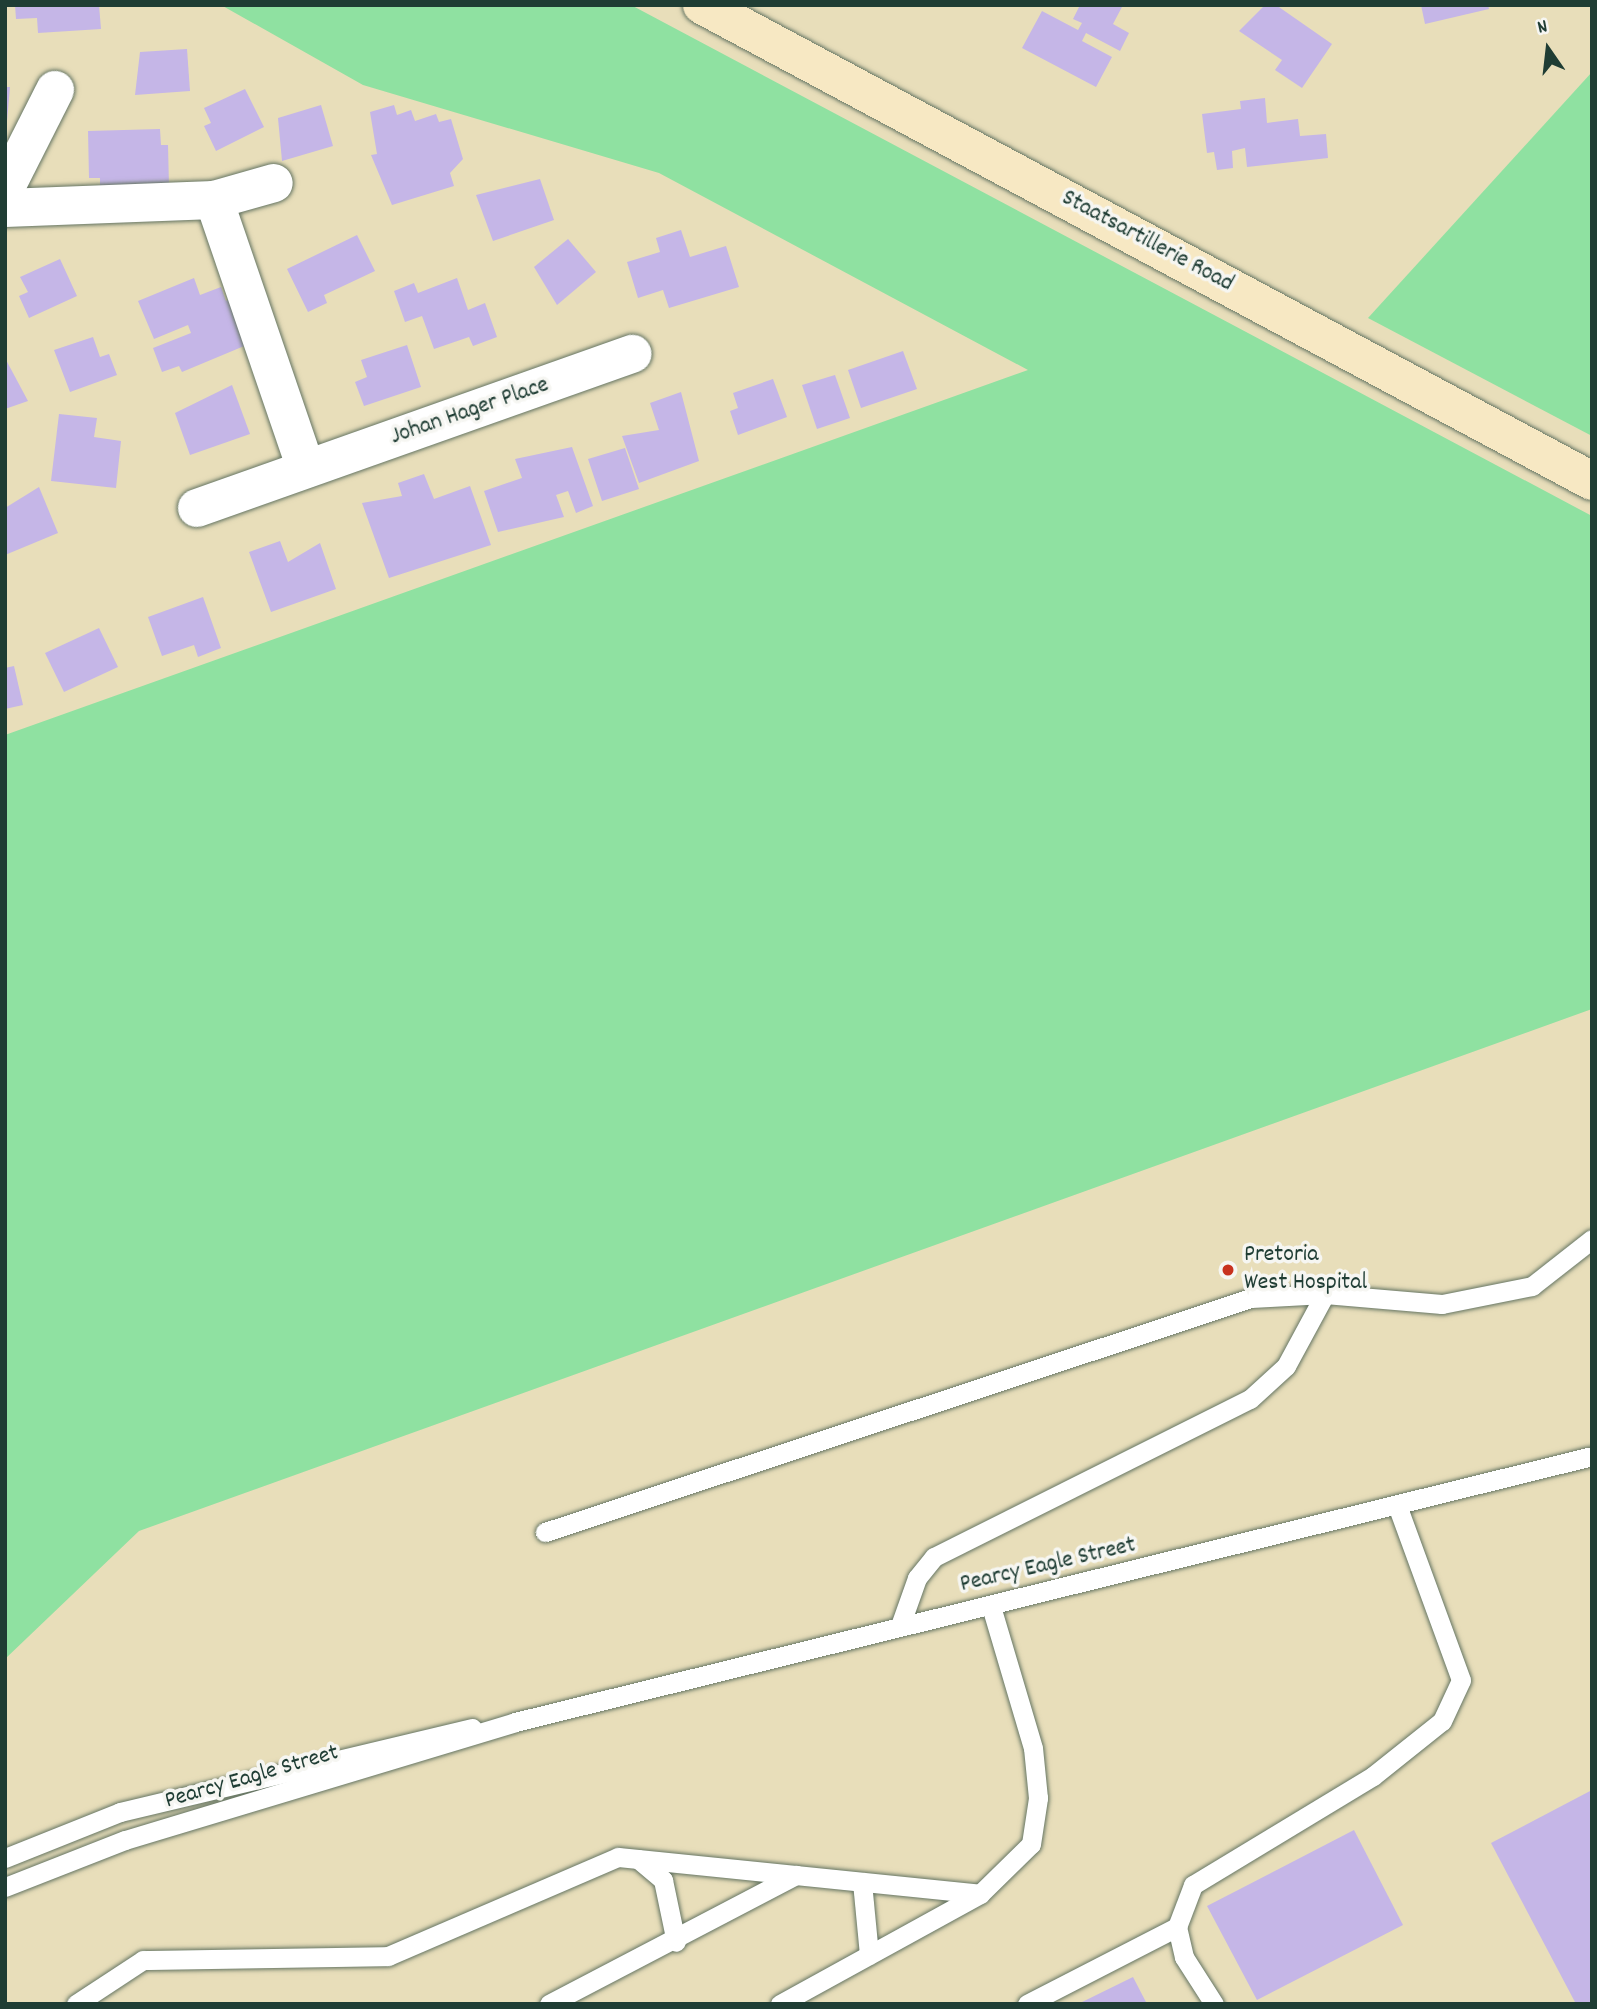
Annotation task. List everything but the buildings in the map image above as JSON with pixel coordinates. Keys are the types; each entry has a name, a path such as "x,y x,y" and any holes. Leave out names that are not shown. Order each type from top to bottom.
{"street":[{"name":"Staatsartillerie Road","path":"702,5 1592,481"},
{"path":"5,189 55,90"},
{"path":"5,208 214,200 274,183"},
{"path":"214,200 306,469"},
{"name":"Johan Hager Place","path":"197,508 633,354"}],"lane":[{"path":"545,1532 1251,1298 1325,1294 1442,1304 1532,1286 1592,1239"},
{"path":"901,1623 917,1578 934,1557 1250,1399 1286,1366 1325,1294"},
{"name":"Pearcy Eagle Street","path":"5,1887 125,1840 514,1722 901,1623 991,1606 1592,1456"},
{"path":"1214,2004 1184,1957 1177,1927 1194,1885 1373,1776 1442,1721 1461,1680 1397,1505"},
{"path":"780,2004 980,1894 1031,1844 1038,1798 1032,1748 991,1606"},
{"name":"Pearcy Eagle Street","path":"5,1858 120,1812 430,1734 514,1722"},
{"path":"76,2004 100,1996 143,1961 184,1955 388,1956 618,1857 980,1894"},
{"path":"637,1858 663,1880 676,1942"},
{"path":"549,2004 676,1942 796,1875"},
{"path":"862,1882 869,1955"},
{"path":"1027,2004 1177,1927"}],"green space":[{"path":"221,5 631,5 1592,516 1592,1009 139,1531 5,1659 5,735 1028,370 659,173 363,85"},
{"path":"1592,72 1592,436 1368,318"}],"place":[{"name":"Pretoria West Hospital","path":"1228,1270"}]}
